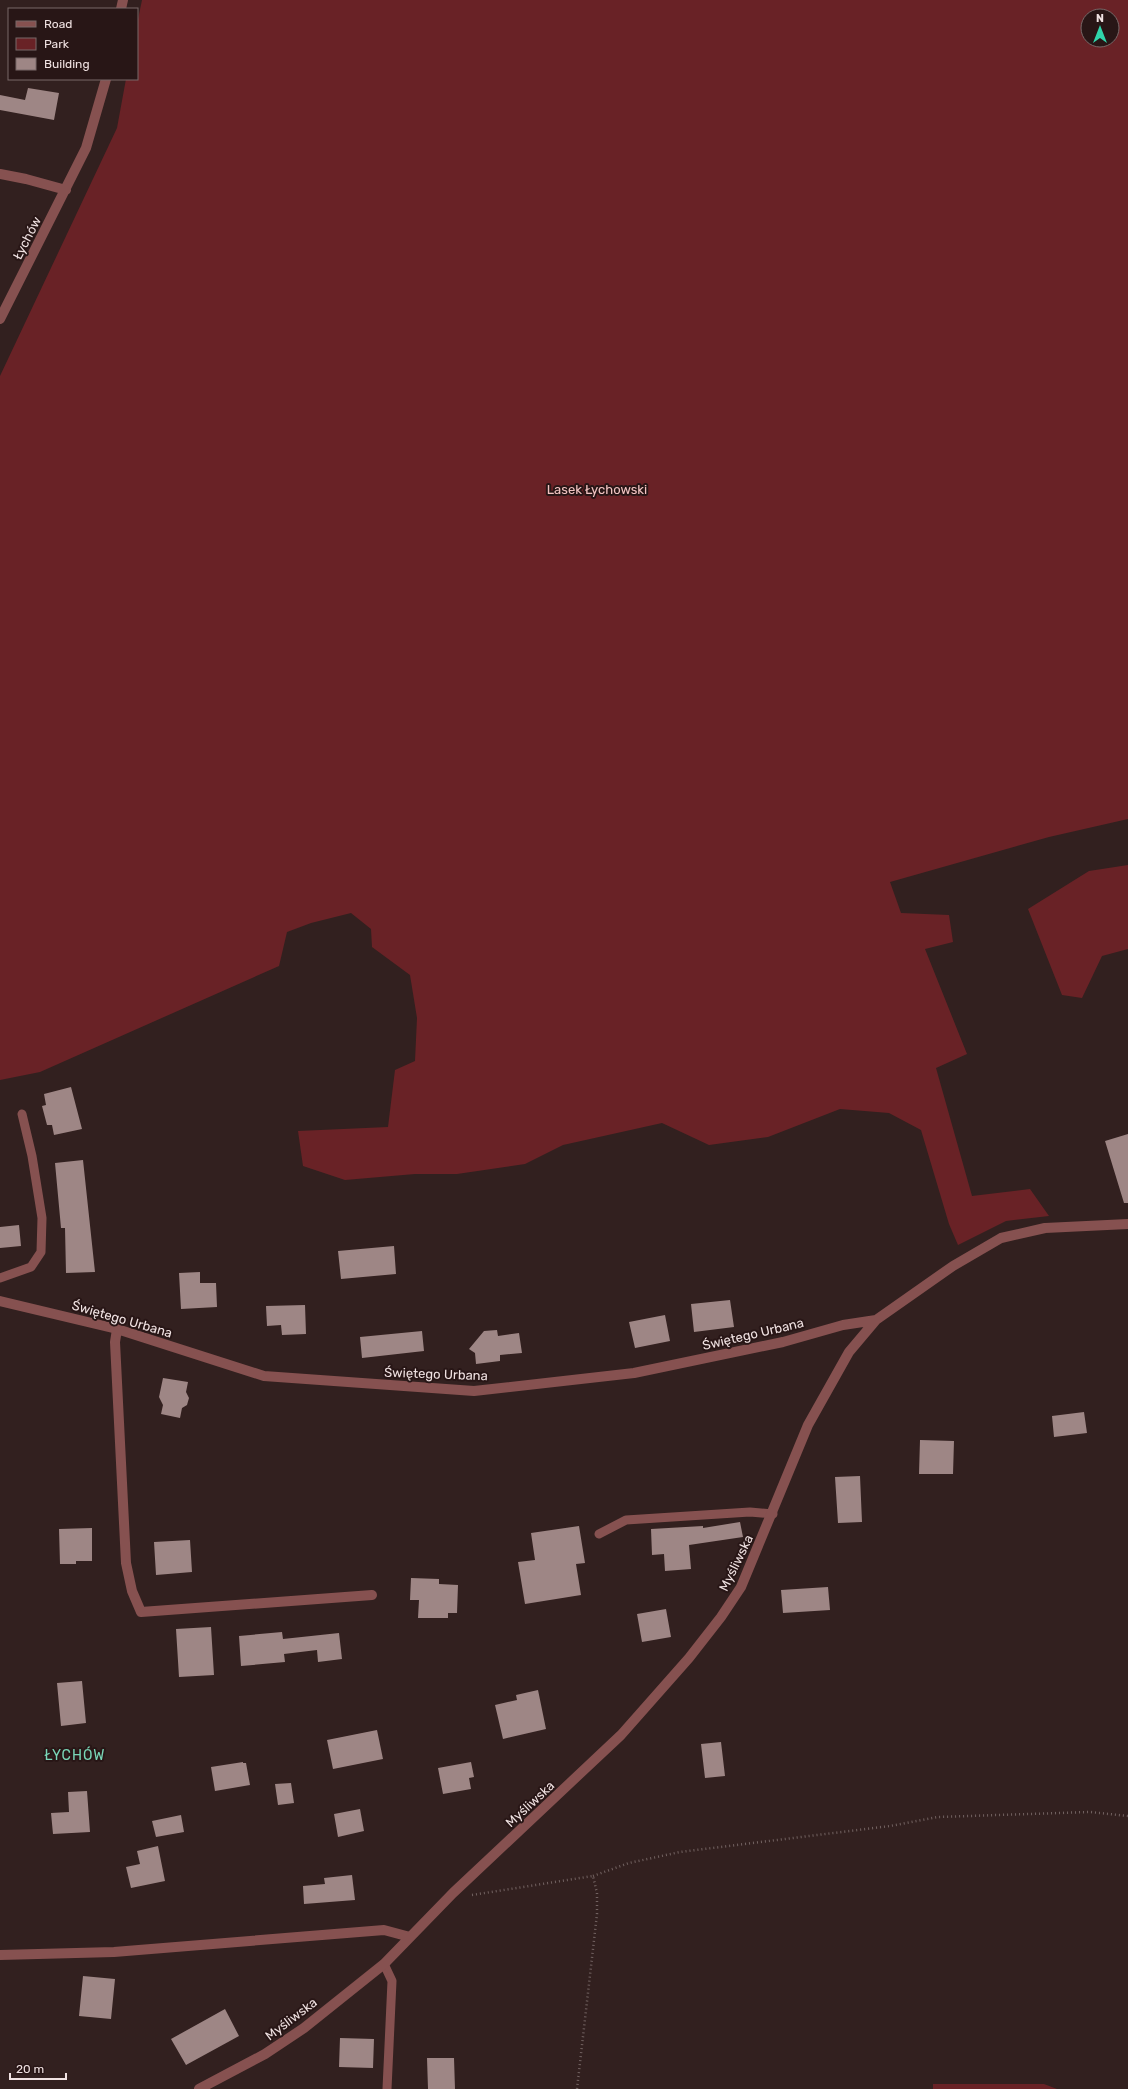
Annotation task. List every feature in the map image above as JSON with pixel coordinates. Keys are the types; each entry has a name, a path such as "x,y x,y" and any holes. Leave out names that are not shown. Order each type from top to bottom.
{"street":[{"name":"Łychów","path":"0,319 86,148 106,80"},
{"path":"0,174 26,179 66,190"},
{"path":"876,1320 953,1266 1001,1238 1045,1228 1128,1224"},
{"name":"Świętego Urbana","path":"0,1301 117,1329 264,1376 474,1390 634,1373 783,1342 844,1325 876,1320"},
{"name":"Myśliwska","path":"199,2089 272,2050 304,2028 384,1964 453,1894 621,1735 689,1658 721,1617 741,1587 794,1462 808,1425 849,1352 876,1320"},
{"path":"117,1329 115,1342 126,1563 132,1591 141,1612 372,1595"},
{"path":"0,1955 114,1952 384,1930 410,1937"}],"lane":[{"path":"0,1278 31,1267 41,1252 42,1218 32,1156 22,1114"},
{"path":"599,1534 626,1520 750,1512 772,1514"},
{"path":"384,1964 392,1981 387,2089"}],"path":[{"path":"453,1894 470,1896 593,1876 629,1864 680,1852 890,1826 938,1817 1090,1812 1128,1816"},
{"path":"577,2089 596,1914 597,1894 593,1876"}],"green space":[{"name":"Lasek Łychowski","path":"142,0 1128,0 1128,819 1049,837 890,882 901,913 949,915 953,942 925,949 967,1054 936,1068 972,1196 1030,1189 1049,1216 1006,1221 958,1245 949,1224 921,1130 889,1113 840,1109 768,1137 709,1145 662,1123 563,1145 525,1164 457,1174 415,1174 345,1180 303,1166 298,1131 388,1127 395,1070 415,1061 417,1018 410,975 372,947 371,929 351,913 311,923 287,932 279,966 40,1072 0,1080 0,376 117,128 126,80 138,80 138,19"},
{"path":"1128,865 1128,949 1102,956 1082,998 1062,995 1028,909 1089,871"},
{"path":"933,2084 1044,2084 1057,2089 933,2089"}],"building":[{"path":"28,88 59,93 54,120 0,110 0,95 25,100"},
{"path":"71,1087 82,1129 54,1135 52,1125 47,1125 42,1106 46,1105 44,1094"},
{"path":"1128,1134 1128,1203 1124,1203 1105,1141"},
{"path":"83,1160 95,1272 66,1273 65,1228 61,1228 55,1163"},
{"path":"19,1225 21,1246 0,1248 0,1227"},
{"path":"394,1246 396,1274 341,1279 338,1251"},
{"path":"200,1272 200,1283 216,1283 217,1307 181,1309 179,1273"},
{"path":"730,1300 734,1327 694,1332 691,1304"},
{"path":"305,1305 306,1334 282,1335 281,1325 267,1326 266,1306"},
{"path":"665,1315 670,1341 635,1348 629,1322"},
{"path":"497,1330 498,1336 519,1333 522,1353 500,1355 500,1361 476,1364 475,1353 469,1349 484,1331"},
{"path":"422,1331 424,1351 362,1358 360,1337"},
{"path":"163,1378 188,1382 186,1392 189,1398 187,1405 182,1408 180,1418 161,1414 163,1405 159,1397"},
{"path":"1084,1412 1087,1433 1054,1437 1052,1416"},
{"path":"920,1440 954,1441 953,1474 919,1474"},
{"path":"860,1476 862,1522 838,1523 835,1477"},
{"path":"740,1522 743,1537 689,1545 691,1569 665,1571 664,1554 652,1555 651,1529 703,1526 703,1528"},
{"path":"579,1526 585,1563 576,1564 581,1595 525,1604 518,1562 535,1560 531,1533"},
{"path":"92,1528 92,1561 76,1561 76,1564 60,1564 59,1529"},
{"path":"190,1540 192,1572 156,1575 154,1542"},
{"path":"411,1578 439,1579 439,1584 458,1585 457,1613 448,1613 448,1618 418,1618 419,1600 410,1600"},
{"path":"828,1587 830,1610 783,1613 781,1590"},
{"path":"666,1609 671,1637 642,1642 637,1614"},
{"path":"211,1627 214,1675 179,1677 176,1629"},
{"path":"282,1632 283,1639 339,1633 342,1659 318,1662 317,1650 284,1654 285,1662 241,1666 239,1636"},
{"path":"82,1681 86,1723 61,1726 57,1683"},
{"path":"538,1690 546,1729 503,1739 495,1705 517,1700 516,1695"},
{"path":"377,1730 383,1759 333,1769 327,1740"},
{"path":"721,1742 725,1776 705,1778 701,1744"},
{"path":"243,1762 246,1763 250,1785 215,1791 211,1767"},
{"path":"471,1762 474,1777 469,1778 471,1789 443,1794 438,1768"},
{"path":"291,1783 294,1803 278,1805 275,1784"},
{"path":"87,1791 90,1832 53,1834 51,1813 69,1812 68,1792"},
{"path":"360,1809 364,1831 338,1837 334,1814"},
{"path":"181,1815 184,1832 156,1837 152,1821"},
{"path":"158,1846 165,1881 131,1888 126,1867 140,1864 137,1851"},
{"path":"352,1875 355,1900 304,1904 303,1886 325,1884 324,1878"},
{"path":"83,1976 115,1979 111,2019 79,2016"},
{"path":"225,2009 239,2036 186,2065 171,2039"},
{"path":"340,2038 374,2039 373,2068 339,2067"},
{"path":"427,2058 454,2058 455,2089 428,2089"}],"district":[{"name":"ŁYCHÓW","path":"75,1755"}]}
